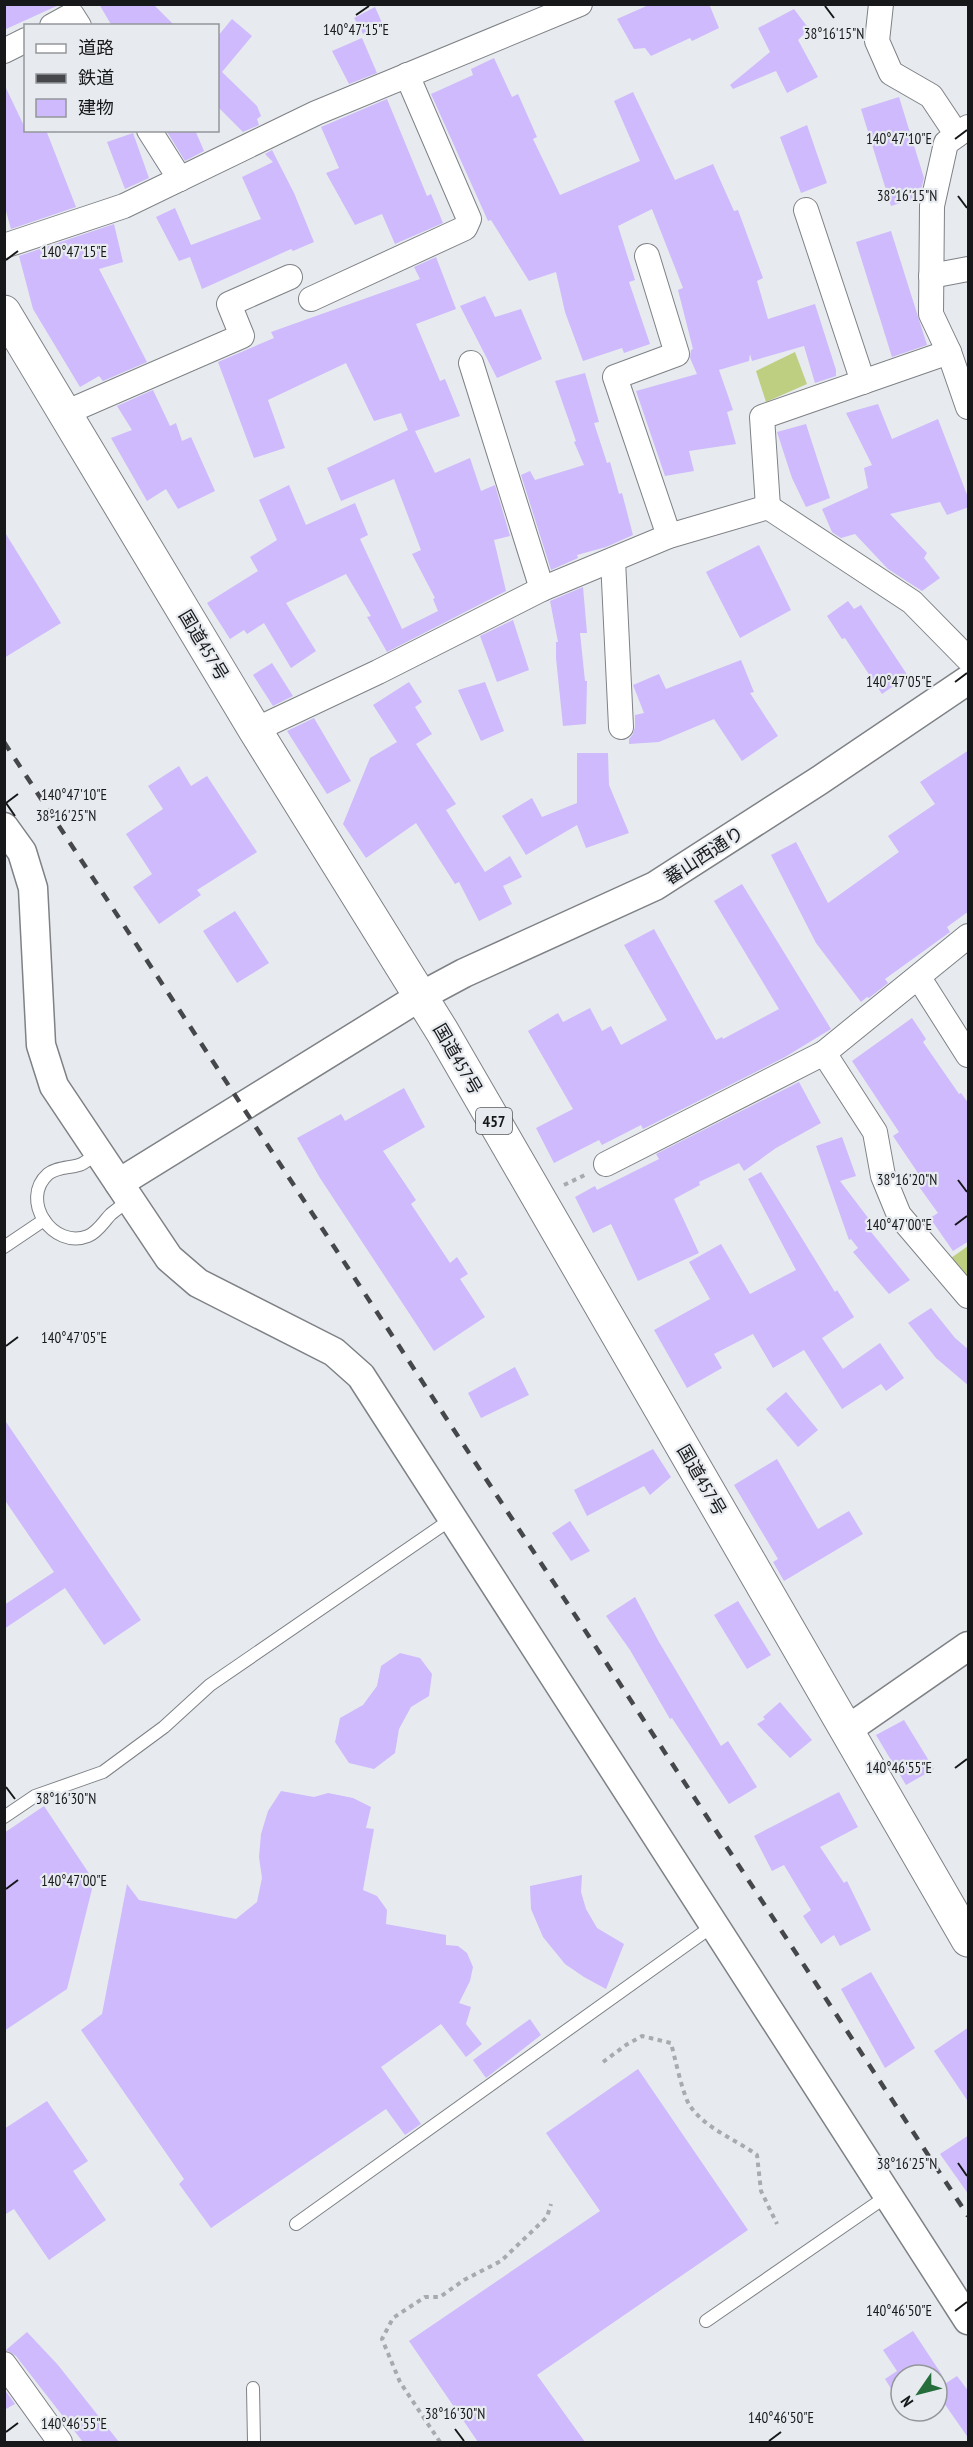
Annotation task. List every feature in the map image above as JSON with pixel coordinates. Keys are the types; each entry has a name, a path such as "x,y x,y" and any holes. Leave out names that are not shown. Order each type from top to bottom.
{"highway":[{"name":"国道457号","path":"4,312 255,730 421,996 969,1940"}],"street":[{"path":"4,246 124,206 316,112 580,4"},
{"path":"881,4 878,41 891,73 931,96 963,131 946,143 932,206 931,276 932,314 969,407"},
{"path":"4,51 24,41"},
{"path":"311,299 465,228 469,219 407,75"},
{"path":"149,132 180,179"},
{"path":"807,210 863,382"},
{"path":"647,256 676,354 615,377 669,536"},
{"path":"931,276 969,269"},
{"path":"65,413 242,336 229,304 290,277"},
{"path":"768,507 762,417 949,352"},
{"path":"471,363 542,589"},
{"path":"255,730 378,672 542,589 669,536 768,507 912,602 969,659"},
{"path":"613,560 621,727"},
{"name":"蕃山西通り","path":"125,1192 421,996 464,973 655,886 820,780 969,680"},
{"path":"4,827 22,852 33,888 41,1045 54,1086 169,1258 198,1283 334,1352 361,1376 969,2320"},
{"path":"606,1164 824,1053 969,936"},
{"path":"919,978 969,1055"},
{"path":"824,1053 875,1132 883,1176 899,1215 969,1296"},
{"path":"847,1730 969,1646"},
{"path":"4,2364 60,2442"}],"lane":[{"path":"98,1152 80,1165 65,1167 49,1174 38,1188 36,1205 44,1220 56,1233 63,1236 70,1238 89,1236 112,1213 125,1192"},
{"path":"4,1247 44,1220"},
{"path":"4,1817 35,1796 103,1772 164,1727 210,1685 453,1518"},
{"path":"296,2224 714,1925"},
{"path":"706,2322 887,2196"},
{"path":"253,2388 254,2442"}],"path":[{"path":"558,1188 606,1164"},
{"path":"603,2062 626,2045 642,2037 671,2043 689,2105 710,2126 738,2140 757,2155 762,2191 777,2224"},
{"path":"440,2442 400,2382 382,2339 393,2318 425,2298 440,2296 464,2280 501,2261 547,2217 551,2204"}],"green space":[{"path":"795,352 807,384 766,402 756,371"},
{"path":"968,1246 968,1280 951,1258"}],"building":[{"path":"4,4 61,4 4,30"},
{"path":"99,4 153,4 173,24 111,24"},
{"path":"651,4 709,4 719,28 651,56 645,48 634,49 617,19"},
{"path":"375,7 383,25 363,34 354,18"},
{"path":"794,9 809,29 798,40 818,77 787,93 776,71 733,89 730,85 770,52 758,28"},
{"path":"232,19 252,36 222,72 257,106 261,116 257,119 259,125 243,132 219,108 219,35"},
{"path":"362,38 377,73 349,84 332,51"},
{"path":"494,58 512,97 518,94 537,137 533,139 560,195 640,161 614,101 633,92 675,180 713,164 734,211 738,210 763,278 757,281 768,319 815,304 836,376 815,383 804,346 752,361 750,354 749,361 719,370 733,410 727,412 736,444 689,451 694,471 665,476 636,391 697,374 690,358 693,349 678,290 683,288 652,209 618,226 635,280 629,282 650,344 624,353 622,348 583,361 565,312 556,272 529,281 491,220 488,221 431,94 473,75 471,69"},
{"path":"4,84 24,126 24,132 47,132 76,207 11,229 4,204"},
{"path":"899,97 924,178 919,197 891,206 861,109"},
{"path":"387,99 427,196 431,194 443,223 395,244 382,214 355,225 326,173 339,168 321,127"},
{"path":"807,125 827,183 801,193 780,137"},
{"path":"167,132 196,132 204,151 185,161"},
{"path":"133,133 149,178 125,189 107,142"},
{"path":"272,150 294,193 314,242 293,251 291,249 202,289 190,257 179,261 156,217 175,208 191,245 261,219 242,177 273,162 265,154"},
{"path":"114,224 123,262 99,269 147,362 103,381 99,376 80,387 33,309 19,256"},
{"path":"891,231 927,345 892,357 856,242"},
{"path":"436,257 456,309 416,324 440,381 445,379 460,416 415,431 435,473 470,458 481,491 495,485 510,536 494,540 506,591 387,652 367,617 371,616 346,574 286,603 316,651 291,668 264,623 247,634 244,630 230,639 207,603 258,571 250,557 277,540 259,500 289,485 306,525 355,503 368,535 360,539 402,629 438,611 433,599 435,598 412,554 421,550 394,479 341,501 327,468 408,430 401,413 374,421 346,363 268,400 285,448 254,458 218,362 274,338 271,332 420,279 414,267"},
{"path":"485,296 495,317 521,309 542,359 497,378 460,306"},
{"path":"585,373 599,422 594,423 607,463 610,462 619,494 622,493 633,535 606,547 577,555 578,558 551,570 521,475 530,471 535,480 584,465 574,442 576,441 555,381"},
{"path":"153,390 170,426 176,423 182,441 191,437 215,491 178,509 166,489 147,501 111,438 132,430 117,406"},
{"path":"878,404 892,439 938,419 969,500 969,507 947,515 940,502 890,514 927,553 924,558 940,578 922,591 888,569 855,534 841,538 832,532 822,509 868,488 864,468 872,465 846,413"},
{"path":"806,424 830,498 806,507 792,478 777,432"},
{"path":"4,531 61,623 4,658"},
{"path":"759,545 791,610 740,638 706,572"},
{"path":"583,587 587,633 580,633 585,681 587,681 586,724 563,726 556,658 556,642 558,642 550,601"},
{"path":"848,601 854,609 861,605 908,676 882,694 845,638 842,639 827,616"},
{"path":"513,620 529,670 497,682 480,636"},
{"path":"741,660 754,692 750,693 778,736 742,761 714,719 659,742 629,744 635,727 635,715 644,713 633,685 659,674 666,689"},
{"path":"272,663 293,696 273,706 253,675"},
{"path":"409,682 422,702 415,707 432,734 416,744 456,804 446,810 485,872 510,856 522,877 503,886 512,904 479,921 459,882 455,884 416,823 366,858 343,824 370,758 397,742 373,705"},
{"path":"485,682 504,731 481,741 458,690"},
{"path":"314,718 351,781 327,794 287,731"},
{"path":"969,750 969,911 947,927 950,932 885,979 888,983 861,1002 816,943 771,855 796,842 828,903 899,852 888,836 935,804 920,782"},
{"path":"577,753 608,753 609,785 629,833 586,848 577,825 526,855 502,816 532,798 542,817 577,803"},
{"path":"179,766 191,786 207,776 257,852 197,890 201,895 159,924 133,887 152,874 126,834 163,809 148,786"},
{"path":"742,884 831,1029 785,1057 643,1129 641,1125 602,1145 599,1140 554,1163 536,1128 573,1109 528,1031 558,1013 563,1022 590,1008 602,1031 611,1026 621,1045 667,1020 624,945 654,929 716,1040 722,1037 723,1039 779,1009 714,901"},
{"path":"235,911 269,963 237,983 203,931"},
{"path":"912,1018 926,1039 923,1042 959,1094 961,1093 969,1104 969,1241 953,1251 930,1218 938,1213 912,1177 918,1173 893,1136 899,1132 852,1061"},
{"path":"799,1082 821,1123 776,1148 744,1171 739,1163 699,1182 700,1185 674,1199 699,1253 638,1281 611,1224 593,1233 575,1197 595,1186 597,1190 659,1159 656,1154"},
{"path":"404,1088 425,1127 383,1151 416,1200 411,1204 450,1263 457,1257 468,1274 460,1279 485,1317 434,1351 320,1178 297,1138 341,1114 345,1121"},
{"path":"842,1137 856,1176 840,1181 872,1223 867,1227 910,1280 889,1294 853,1252 858,1248 851,1239 849,1240 816,1146"},
{"path":"761,1172 835,1292 837,1290 854,1317 822,1338 843,1369 880,1343 904,1378 886,1391 881,1384 842,1409 804,1350 773,1368 753,1334 714,1354 722,1368 687,1388 654,1330 710,1299 689,1262 721,1244 750,1294 796,1270 748,1179"},
{"path":"931,1308 955,1338 969,1350 969,1386 936,1358 908,1323"},
{"path":"515,1367 529,1395 481,1418 468,1393"},
{"path":"786,1392 818,1430 798,1447 766,1409"},
{"path":"4,1419 141,1620 104,1645 65,1588 4,1629 4,1605 54,1572 4,1499"},
{"path":"653,1449 671,1477 650,1495 644,1486 587,1516 574,1490"},
{"path":"777,1459 818,1529 849,1511 863,1534 784,1581 773,1562 778,1559 734,1485"},
{"path":"570,1521 590,1551 571,1561 552,1533"},
{"path":"635,1597 721,1746 728,1741 757,1787 729,1804 672,1718 670,1719 630,1650 606,1616"},
{"path":"738,1601 771,1655 747,1669 714,1615"},
{"path":"400,1653 420,1658 432,1674 429,1696 411,1707 399,1729 395,1753 374,1769 349,1763 335,1742 340,1718 363,1705 377,1686 381,1666"},
{"path":"780,1702 812,1740 790,1758 757,1724 765,1719 763,1717"},
{"path":"904,1720 934,1769 906,1785 876,1735"},
{"path":"281,1791 314,1797 328,1793 353,1798 371,1807 366,1828 374,1829 363,1890 377,1896 387,1910 386,1924 446,1935 446,1945 458,1946 467,1953 473,1967 470,1981 459,2003 471,2007 466,2024 482,2044 466,2057 441,2024 381,2067 421,2124 405,2135 386,2109 211,2228 179,2184 184,2179 81,2030 102,2014 127,1884 139,1900 236,1919 257,1902 262,1878 259,1857 261,1834 268,1811"},
{"path":"839,1792 858,1827 820,1847 844,1883 847,1881 871,1930 840,1946 834,1935 821,1944 803,1916 811,1910 784,1865 772,1871 754,1836"},
{"path":"44,1806 94,1881 67,1989 4,2031 4,1833"},
{"path":"582,1875 581,1892 586,1909 597,1928 624,1944 606,1989 565,1964 543,1937 531,1909 530,1886"},
{"path":"871,1972 915,2048 885,2068 841,1989"},
{"path":"530,2019 541,2035 486,2078 473,2060"},
{"path":"969,2027 969,2103 934,2051"},
{"path":"638,2069 748,2230 537,2375 585,2442 478,2442 409,2341 600,2211 546,2133"},
{"path":"47,2101 88,2161 73,2171 106,2220 49,2260 14,2209 4,2215 4,2129"},
{"path":"969,2135 969,2195 940,2154"},
{"path":"913,2331 934,2363 892,2363 883,2350"},
{"path":"27,2332 58,2365 119,2442 83,2442 16,2356 6,2350"},
{"path":"957,2376 969,2392 969,2439 949,2410 949,2381"},
{"path":"4,2389 15,2404 4,2410"}],"railway":[{"path":"4,742 968,2216"}]}
